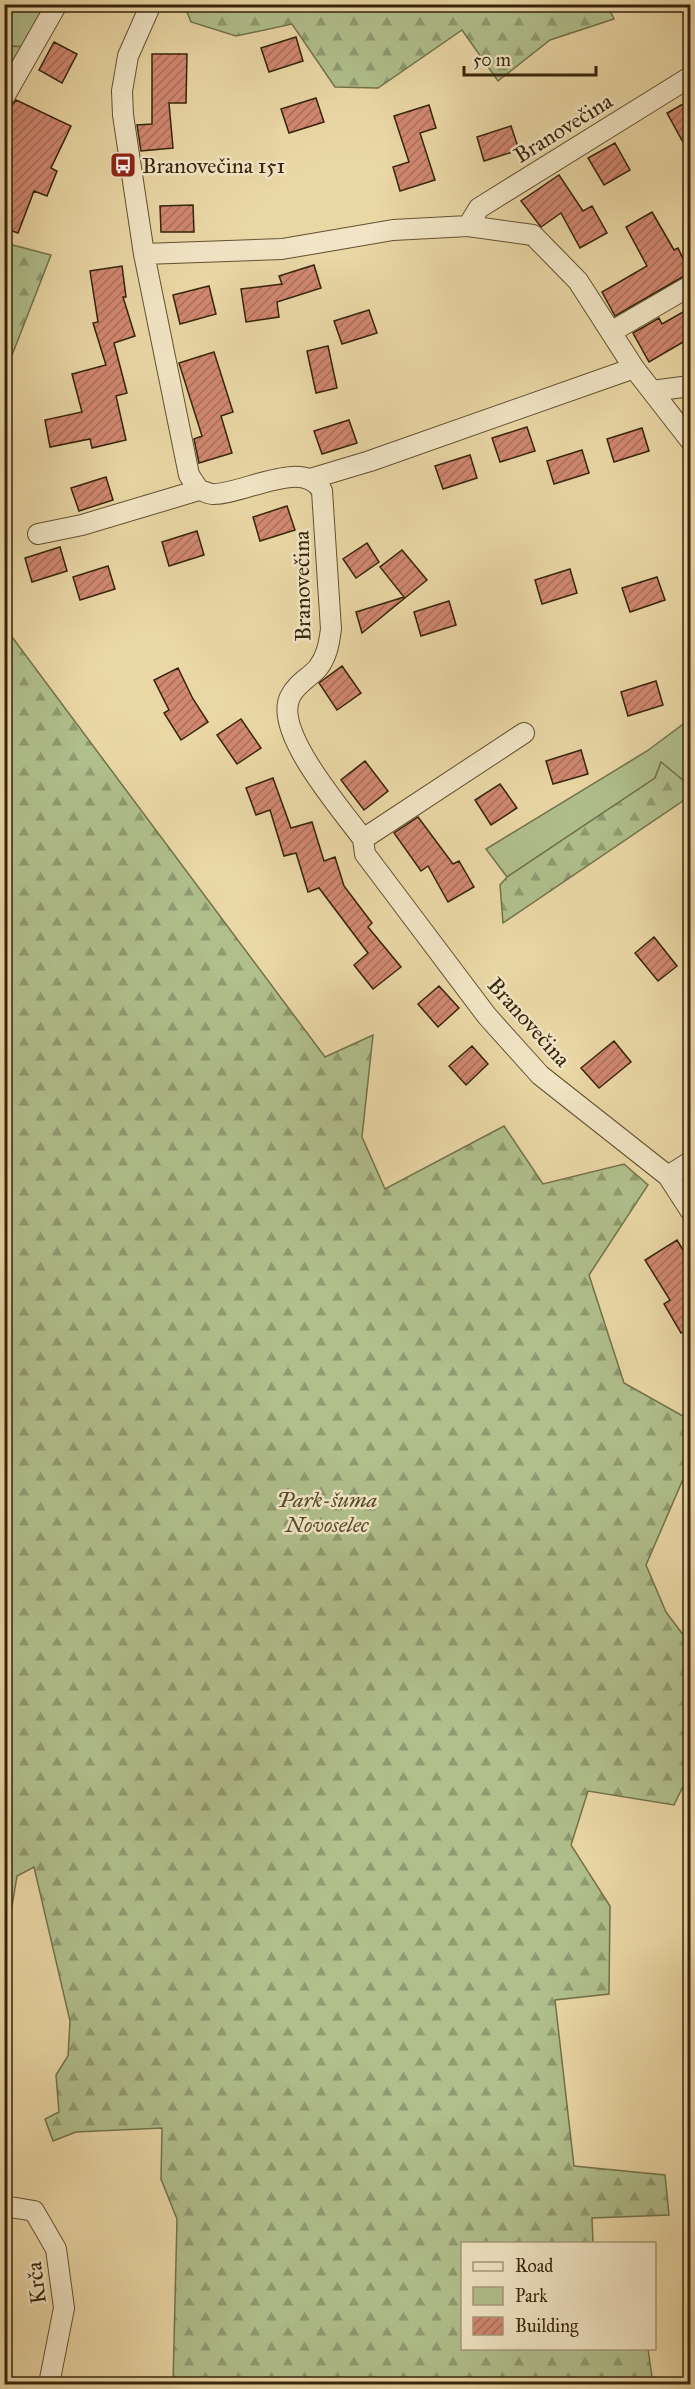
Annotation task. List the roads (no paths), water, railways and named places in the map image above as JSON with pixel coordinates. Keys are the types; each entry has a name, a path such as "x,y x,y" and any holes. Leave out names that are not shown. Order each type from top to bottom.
{"street":[{"path":"4,97 57,4"},
{"path":"151,4 128,56 122,91 123,115 144,254 189,475 199,490"},
{"name":"Branovečina","path":"468,226 479,208 690,77"},
{"path":"144,254 282,249 393,230 468,226 533,236 578,281 634,368 690,440"},
{"path":"611,332 690,286"},
{"path":"38,534 82,525 199,490 212,494 287,477 310,479 634,368"},
{"path":"652,391 690,386"},
{"name":"Branovečina","path":"310,479 318,485 323,498 331,629 328,650 317,668 299,683 289,698 287,714 291,733 304,758 363,839 365,854 487,1016 545,1079 668,1176 690,1210"},
{"path":"363,839 524,733"},
{"path":"668,1176 690,1162"},
{"name":"Krča","path":"4,2206 34,2211 56,2249 64,2308 49,2385"}],"place":[{"name":"Branovečina 151","path":"123,165"}],"park label":[{"name":"Park-šuma Novoselec","path":"327,1512"}]}
